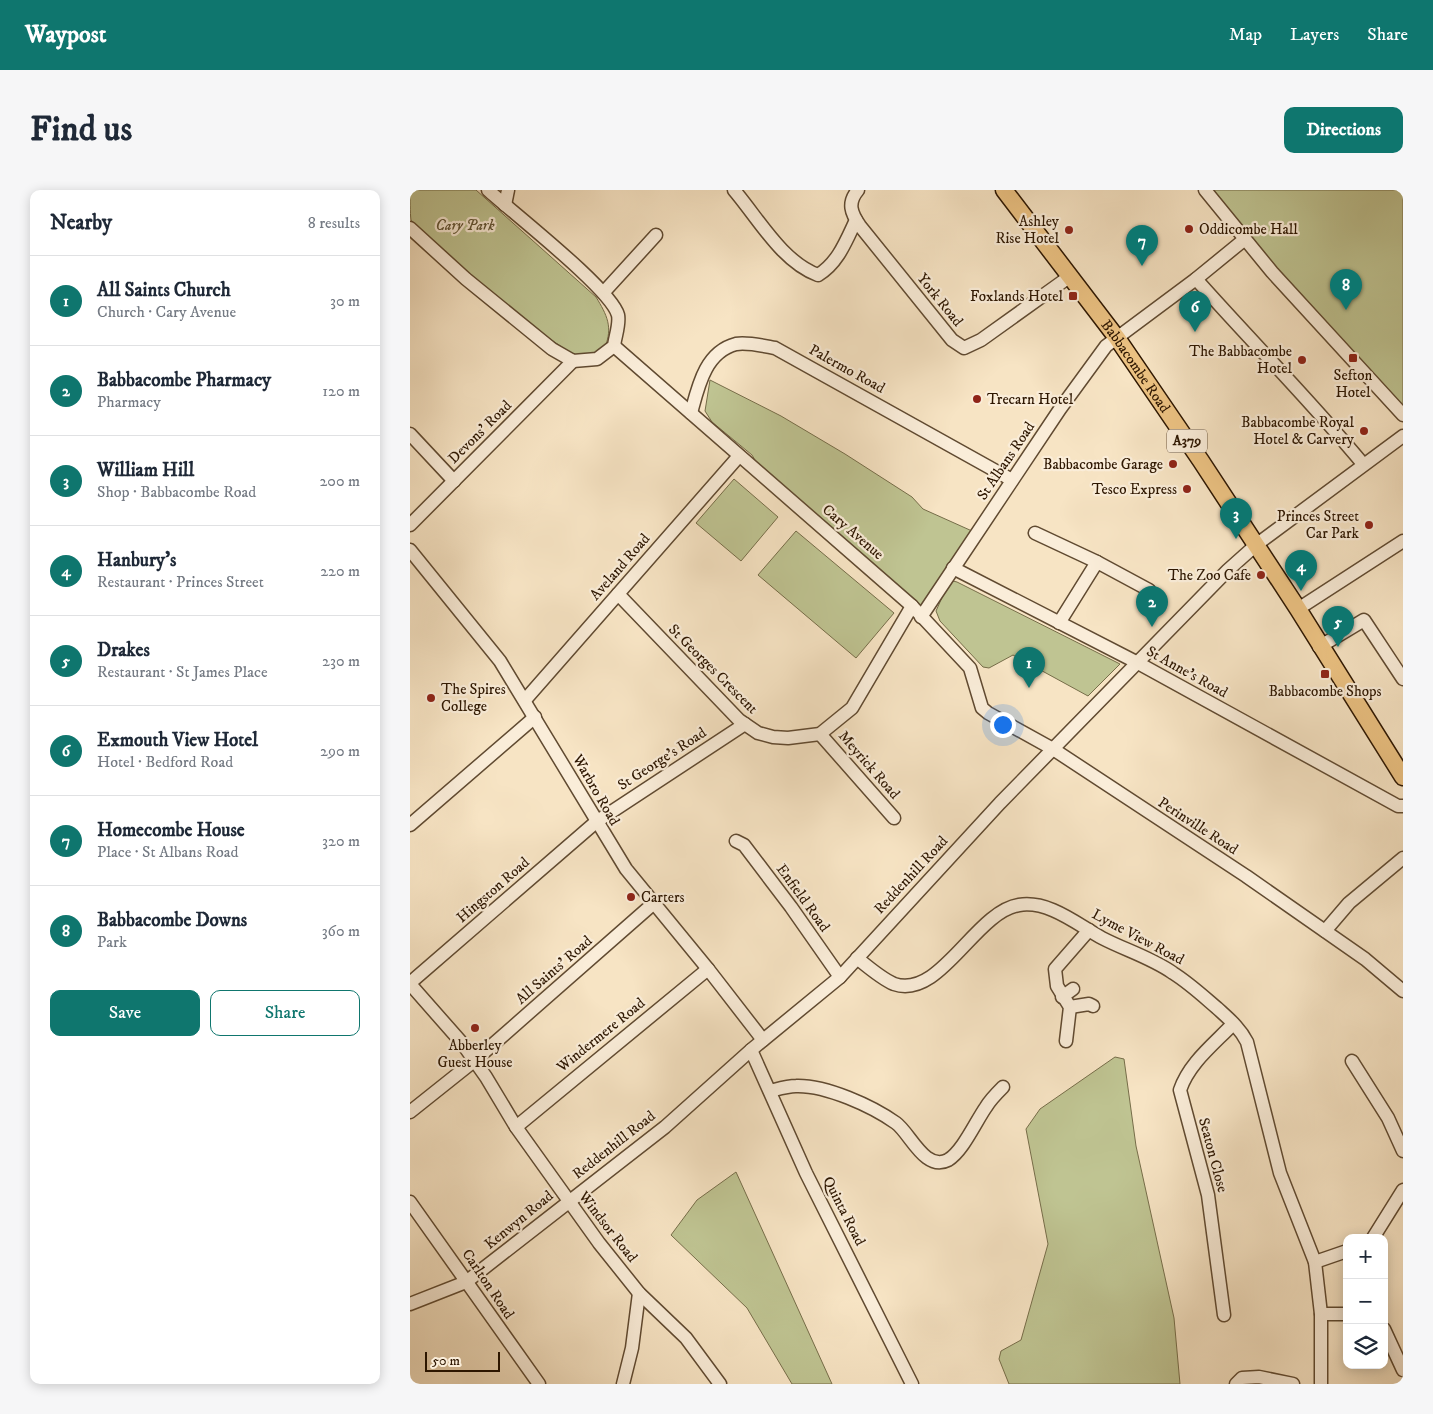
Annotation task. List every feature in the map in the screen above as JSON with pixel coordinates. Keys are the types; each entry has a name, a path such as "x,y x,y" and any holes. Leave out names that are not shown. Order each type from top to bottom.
{"main road":[{"name":"Babbacombe Road","path":"1004,190 1117,338 1298,609 1403,777"}],"street":[{"path":"410,228 466,279 552,349 573,361 597,359 614,346 618,316 604,292 488,190"},
{"path":"505,205 508,190"},
{"path":"734,190 791,258 805,270 818,275 830,268 842,250 856,220 851,213 850,204 858,190"},
{"path":"1205,190 1272,272 1403,415"},
{"name":"York Road","path":"856,220 952,340 964,348 981,340 1069,276"},
{"path":"604,292 656,235"},
{"name":"St Albans Road","path":"921,617 1012,480 1106,346 1196,279 1245,239"},
{"path":"1196,279 1255,346 1326,420 1363,464"},
{"name":"Palermo Road","path":"691,413 701,376 713,359 722,351 736,344 775,348 1012,480"},
{"name":"Cary Avenue","path":"614,346 912,606 970,668 982,708 1053,749"},
{"name":"Devons' Road","path":"410,524 573,361"},
{"path":"410,434 454,481"},
{"name":"Reddenhill Road","path":"568,1202 665,1127 751,1050 840,977 1000,803 1138,662 1256,546 1363,464 1403,436"},
{"name":"Aveland Road","path":"524,700 739,456"},
{"path":"1035,533 1097,562 1149,590"},
{"path":"1298,609 1403,541"},
{"name":"Warbro Road","path":"410,550 500,661 626,869 763,1040"},
{"path":"1059,623 1097,562"},
{"name":"St Anne's Road","path":"953,568 1138,662 1358,785 1398,806 1403,806"},
{"name":"St Georges Crescent","path":"618,594 680,660 745,724 758,733 788,738 820,734"},
{"path":"820,734 852,708 912,606"},
{"path":"1320,647 1364,620 1403,679"},
{"path":"410,825 535,718"},
{"name":"St George's Road","path":"596,822 745,724"},
{"name":"Meyrick Road","path":"820,734 894,818"},
{"name":"Perinville Road","path":"1053,749 1325,931 1365,959 1403,991"},
{"name":"Hingston Road","path":"410,984 596,822"},
{"name":"Enfield Road","path":"736,841 744,845 840,977"},
{"path":"1325,931 1349,903 1403,858"},
{"name":"All Saints' Road","path":"410,1112 474,1061 654,903"},
{"name":"Lyme View Road","path":"857,958 894,984 906,986 919,984 940,970 993,917 1006,907 1022,904 1037,905 1068,918 1172,972 1242,1032 1247,1042 1280,1173 1315,1262 1321,1314 1321,1384"},
{"path":"1066,1041 1066,1002 1054,977 1055,969 1089,930"},
{"name":"Windermere Road","path":"516,1127 708,969"},
{"name":"Windsor Road","path":"410,984 462,1042 516,1127 568,1202 639,1293 686,1338 720,1384"},
{"path":"1066,1002 1073,989"},
{"path":"1066,1002 1093,1006"},
{"name":"Seaton Close","path":"1224,1315 1208,1195 1180,1090 1184,1078 1193,1064 1233,1024"},
{"name":"Quinta Road","path":"751,1050 806,1172 912,1384"},
{"path":"1352,1061 1388,1118 1403,1151"},
{"path":"770,1091 796,1086 850,1098 898,1124 909,1134 919,1152 925,1157 942,1161 947,1160 957,1150 987,1105 1003,1087"},
{"path":"1376,1234 1403,1190"},
{"name":"Carlton Road","path":"410,1202 431,1228 466,1282 539,1384"},
{"name":"Kenwyn Road","path":"410,1304 466,1282 568,1202"},
{"path":"1315,1262 1343,1252"},
{"path":"623,1384 632,1348 639,1293"},
{"path":"1321,1314 1343,1314"},
{"path":"1388,1337 1403,1370"},
{"path":"1236,1384 1242,1378 1259,1377 1293,1384"}],"green space":[{"name":"Cary Park","path":"410,190 476,190 596,297 608,321 609,333 605,347 595,353 581,356 564,349 491,293 439,249 411,220"},
{"path":"1210,190 1403,190 1403,408 1279,274"},
{"path":"710,380 781,416 845,454 912,497 923,509 972,531 921,611 762,472 752,455 712,422 705,411"},
{"path":"734,479 778,517 741,561 696,523"},
{"path":"796,531 894,613 856,658 758,575"},
{"path":"953,581 1120,664 1088,696 1013,655 989,668 983,667 940,621 936,611 948,584"},
{"path":"1115,1057 1124,1059 1136,1146 1174,1318 1180,1384 1009,1384 999,1359 1001,1351 1021,1340 1048,1244 1026,1129 1040,1109"},
{"path":"736,1172 832,1384 792,1384 747,1308 671,1235 697,1200"}],"place":[{"name":"Oddicombe Hall","path":"1189,229"},
{"name":"Ashley Rise Hotel","path":"1069,230"},
{"name":"Homecombe House","path":"1142,266"},
{"name":"Foxlands Hotel","path":"1073,296"},
{"name":"Babbacombe Downs","path":"1346,310"},
{"name":"Exmouth View Hotel","path":"1195,332"},
{"name":"Sefton Hotel","path":"1353,358"},
{"name":"The Babbacombe Hotel","path":"1302,360"},
{"name":"Trecarn Hotel","path":"977,399"},
{"name":"Babbacombe Royal Hotel & Carvery","path":"1364,431"},
{"name":"Babbacombe Garage","path":"1173,464"},
{"name":"Tesco Express","path":"1187,489"},
{"name":"Princes Street Car Park","path":"1369,525"},
{"name":"William Hill","path":"1236,539"},
{"name":"The Zoo Cafe","path":"1261,575"},
{"name":"Hanbury's","path":"1301,591"},
{"name":"Babbacombe Pharmacy","path":"1152,627"},
{"name":"Drakes","path":"1338,647"},
{"name":"Babbacombe Shops","path":"1325,674"},
{"name":"All Saints Church","path":"1029,688"},
{"name":"The Spires College","path":"431,698"},
{"name":"Carters","path":"631,897"},
{"name":"Abberley Guest House","path":"475,1028"}]}
